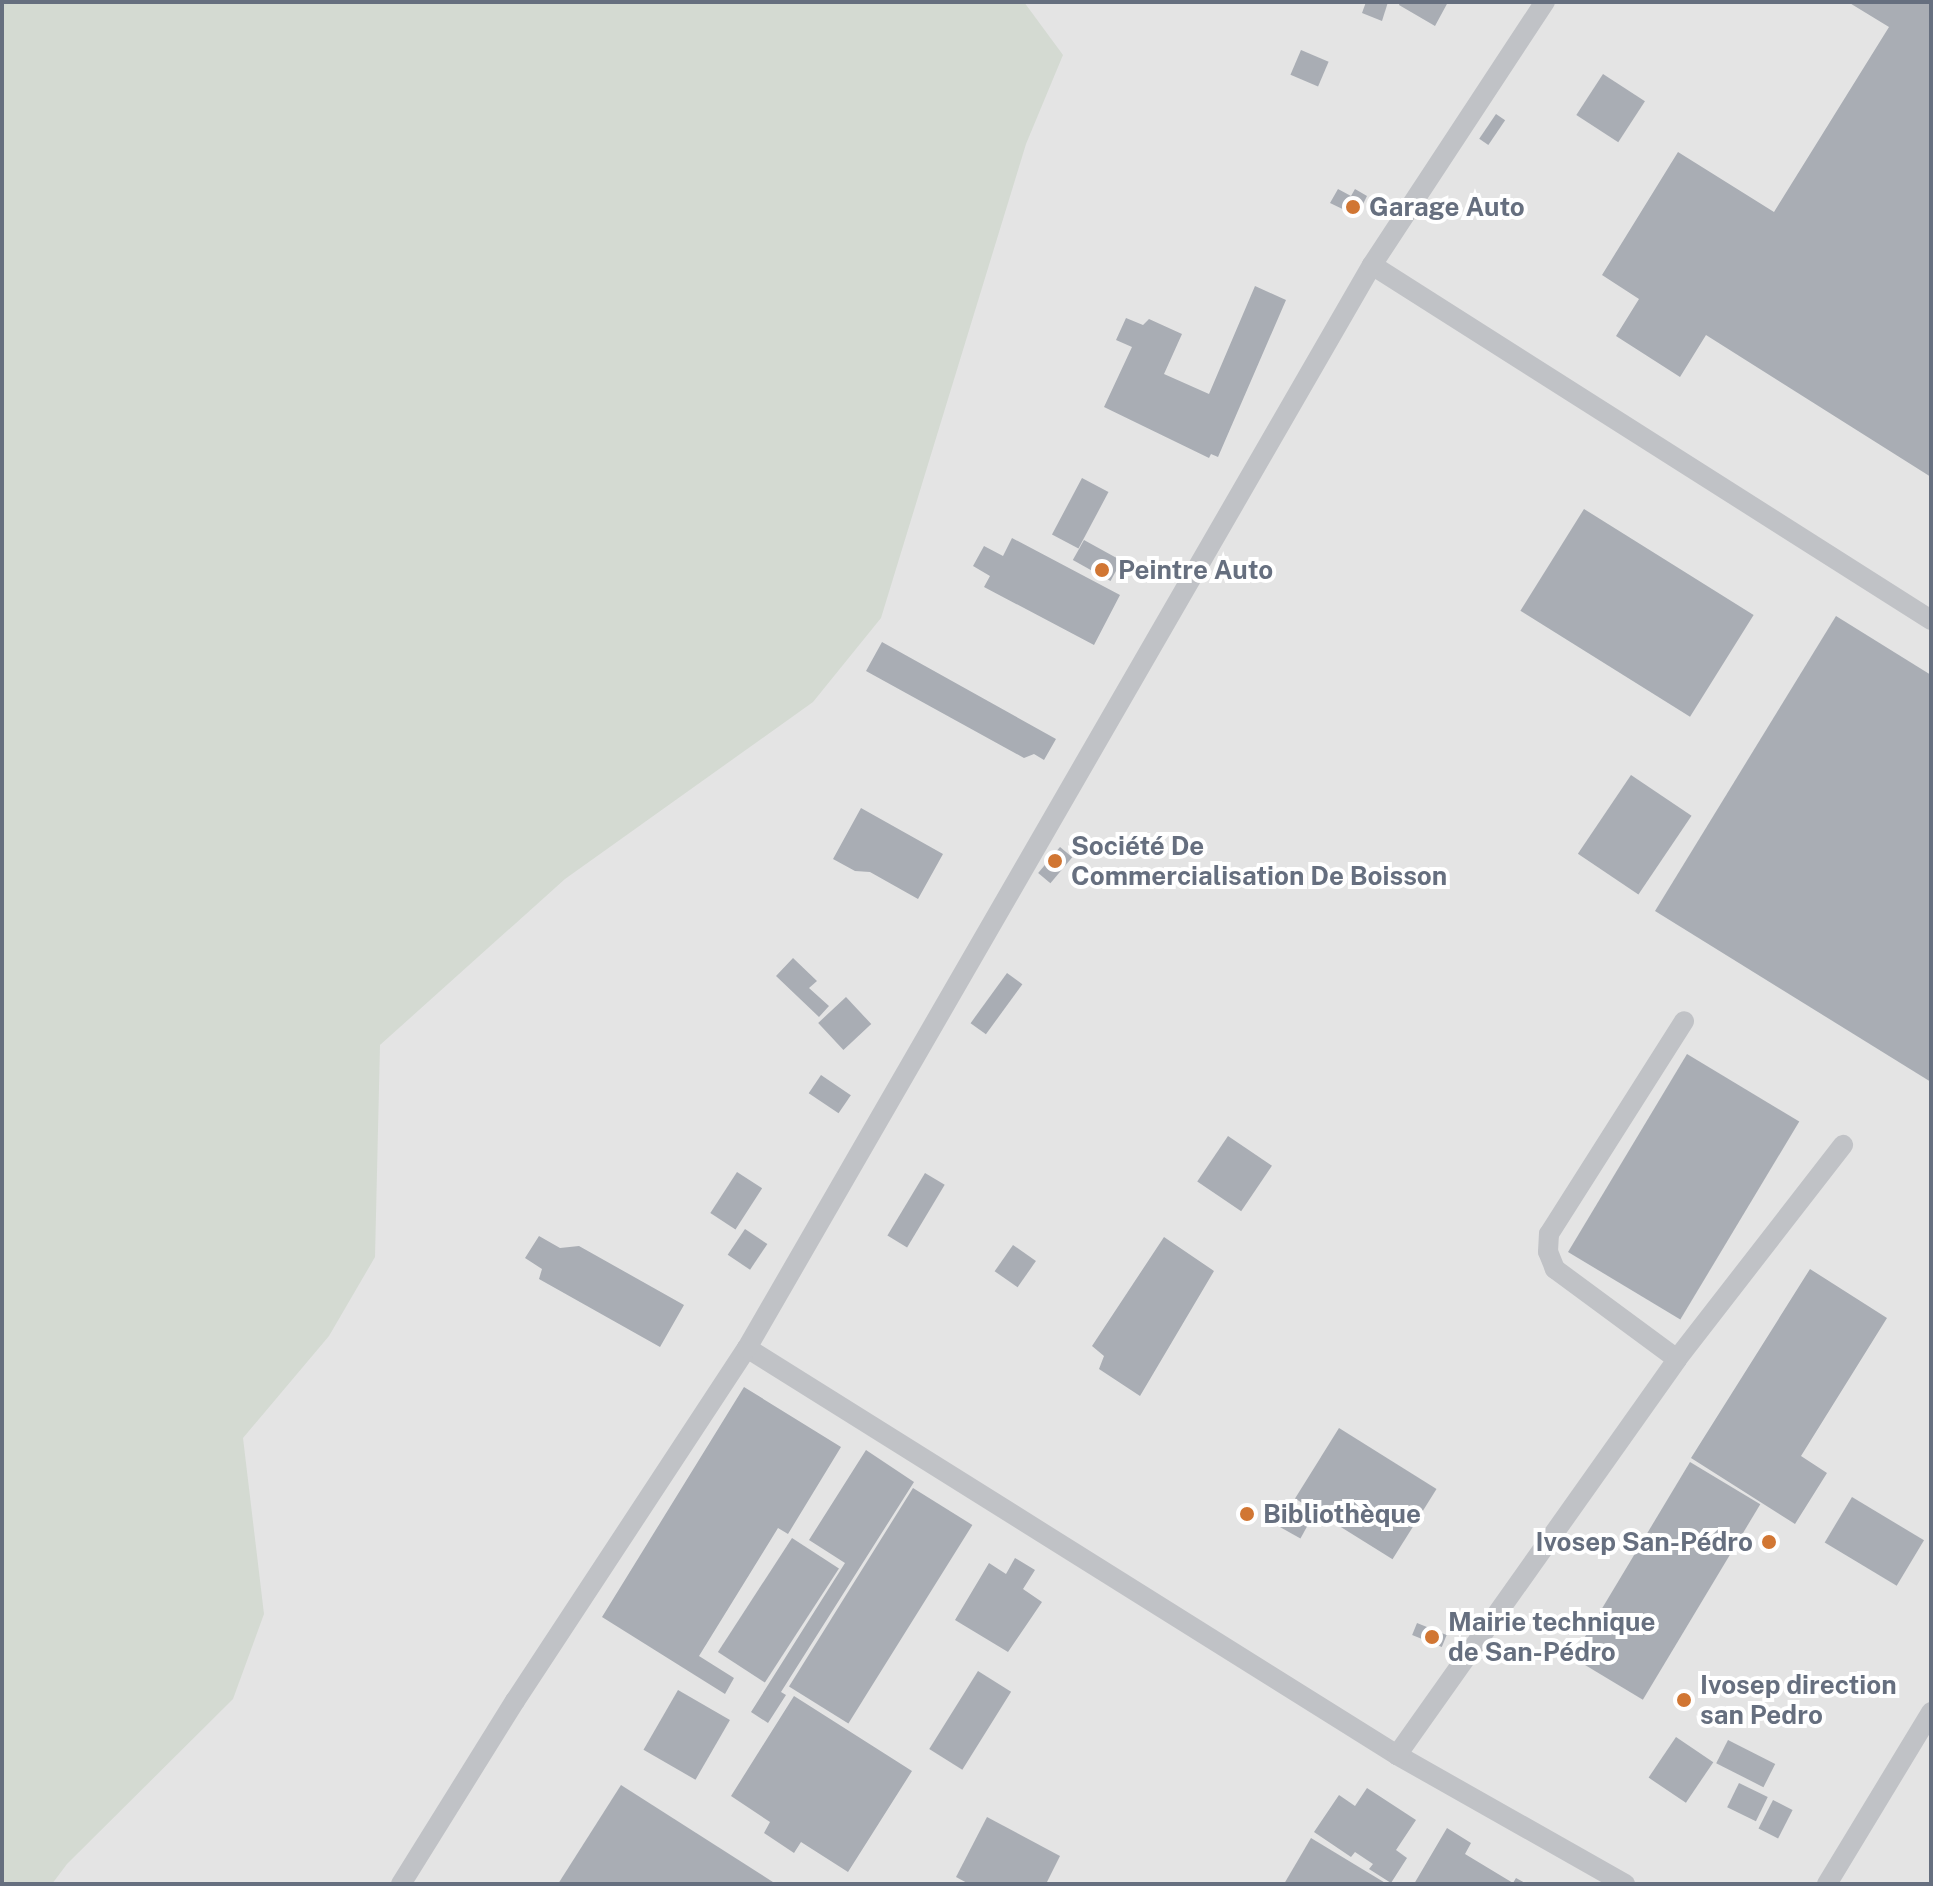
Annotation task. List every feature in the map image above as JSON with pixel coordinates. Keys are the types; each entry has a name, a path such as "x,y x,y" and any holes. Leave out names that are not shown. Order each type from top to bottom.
{"lane":[{"path":"401,1884 515,1701 747,1348 1372,265 1545,2"},
{"path":"1372,265 1931,620"},
{"path":"1677,1359 1555,1269 1548,1252 1549,1234 1684,1021"},
{"path":"1397,1755 1677,1359 1843,1145"},
{"path":"747,1348 1397,1755 1625,1884"},
{"path":"1827,1884 1931,1712"}],"shaded area":[{"path":"2,2 1024,2 1063,55 1026,144 881,618 813,702 565,879 380,1045 375,1257 329,1336 243,1438 264,1614 233,1699 67,1864 52,1884 2,1884"},
{"path":"767,2 1931,2 1931,1884 2,1884"}],"building":[{"path":"1366,2 1388,2 1382,21 1362,13"},
{"path":"1400,2 1448,2 1435,26 1399,5"},
{"path":"1848,2 1931,2 1931,477 1706,335 1680,377 1616,336 1639,299 1602,275 1678,152 1774,212 1889,27"},
{"path":"1301,50 1329,62 1318,87 1290,75"},
{"path":"1603,74 1645,101 1618,142 1576,115"},
{"path":"1496,114 1505,120 1488,145 1479,139"},
{"path":"1338,189 1351,196 1355,189 1367,196 1357,216 1330,203"},
{"path":"1255,286 1286,300 1218,457 1211,454 1209,458 1104,407 1132,347 1116,340 1126,318 1143,325 1149,319 1182,334 1164,374 1209,394"},
{"path":"1082,478 1108,492 1078,549 1052,535"},
{"path":"1584,509 1754,615 1690,717 1520,611"},
{"path":"1012,538 1120,595 1094,645 984,587 990,576 973,566 984,546 1003,556"},
{"path":"1084,540 1122,561 1110,581 1073,560"},
{"path":"1836,616 1931,675 1931,1082 1655,911"},
{"path":"882,642 1056,739 1044,760 1034,754 1024,758 866,671"},
{"path":"1631,775 1692,816 1638,895 1578,854"},
{"path":"861,808 943,854 918,899 870,872 855,871 833,859"},
{"path":"1060,847 1072,857 1050,883 1038,873"},
{"path":"793,958 817,981 809,988 829,1006 819,1017 776,976"},
{"path":"1007,973 1022,984 986,1034 971,1023"},
{"path":"846,997 871,1024 843,1050 818,1023"},
{"path":"1687,1054 1799,1121 1680,1319 1568,1252"},
{"path":"821,1075 851,1095 839,1113 809,1093"},
{"path":"1228,1136 1272,1166 1241,1211 1197,1182"},
{"path":"737,1172 762,1188 735,1229 710,1213"},
{"path":"925,1173 945,1185 907,1247 887,1236"},
{"path":"745,1229 767,1244 750,1270 728,1255"},
{"path":"539,1236 560,1248 579,1246 684,1305 660,1347 539,1279 542,1269 525,1258"},
{"path":"1164,1237 1214,1271 1140,1396 1099,1369 1104,1356 1092,1346"},
{"path":"1013,1245 1036,1261 1018,1287 995,1271"},
{"path":"1810,1269 1887,1318 1801,1456 1827,1473 1795,1524 1691,1458"},
{"path":"744,1387 841,1447 788,1534 778,1528 699,1656 734,1678 725,1694 602,1617"},
{"path":"1339,1428 1437,1489 1393,1559 1295,1498"},
{"path":"866,1450 914,1482 781,1692 786,1695 768,1723 751,1712 845,1563 809,1540"},
{"path":"1690,1462 1760,1504 1643,1700 1573,1657"},
{"path":"913,1488 972,1525 848,1724 789,1686"},
{"path":"1852,1497 1924,1540 1897,1586 1825,1542"},
{"path":"1291,1508 1311,1519 1300,1538 1280,1527"},
{"path":"792,1538 839,1568 765,1683 718,1652"},
{"path":"1015,1558 1035,1570 1023,1589 1042,1602 1008,1652 955,1620 989,1563 1006,1574"},
{"path":"1417,1623 1447,1635 1442,1647 1412,1635"},
{"path":"978,1671 1011,1692 962,1770 929,1749"},
{"path":"678,1690 730,1720 695,1780 644,1750"},
{"path":"794,1696 912,1771 848,1872 801,1842 794,1853 764,1833 770,1822 731,1796"},
{"path":"1676,1737 1713,1762 1686,1803 1649,1778"},
{"path":"1728,1740 1775,1764 1763,1787 1716,1763"},
{"path":"1739,1783 1768,1797 1756,1821 1727,1807"},
{"path":"621,1785 776,1884 558,1884"},
{"path":"1367,1788 1416,1820 1396,1850 1407,1858 1391,1883 1369,1869 1373,1864 1355,1852 1351,1857 1314,1832 1339,1795 1355,1806"},
{"path":"1773,1800 1793,1810 1778,1838 1758,1829"},
{"path":"987,1817 1060,1856 1046,1884 969,1884 956,1877"},
{"path":"1447,1828 1471,1843 1465,1854 1513,1883 1516,1878 1527,1884 1414,1884"},
{"path":"1311,1838 1387,1884 1284,1884"}],"place":[{"name":"Garage Auto","path":"1353,207"},
{"name":"Peintre Auto","path":"1102,570"},
{"name":"Société De Commercialisation De Boisson","path":"1055,861"},
{"name":"Bibliothèque","path":"1247,1514"},
{"name":"Ivosep San-Pédro","path":"1769,1542"},
{"name":"Mairie technique de San-Pédro","path":"1432,1637"},
{"name":"Ivosep direction san Pedro","path":"1684,1700"}]}
